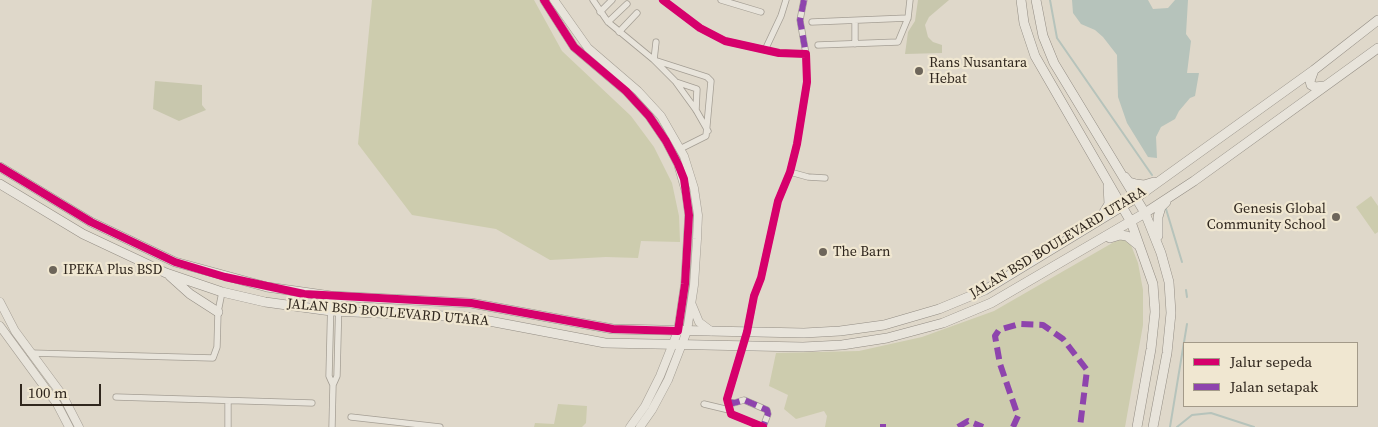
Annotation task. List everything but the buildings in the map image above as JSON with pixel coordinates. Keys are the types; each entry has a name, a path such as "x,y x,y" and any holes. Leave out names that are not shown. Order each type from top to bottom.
{"main road":[{"path":"1021,0 1024,22 1035,56 1131,222 1152,284 1154,312 1137,427"},
{"path":"1036,0 1042,36 1054,63 1145,213 1162,253"},
{"name":"JALAN BSD BOULEVARD UTARA","path":"0,167 91,222 175,262 267,288 335,296 471,303 613,329 747,332 828,331 896,321 939,310 985,290 1136,198 1314,70 1378,20"},
{"name":"JALAN BSD BOULEVARD UTARA","path":"0,184 83,234 166,273 222,292 265,302 335,311 468,317 605,343 803,347 842,345 900,335 943,323 991,303 1145,213 1378,48"},
{"path":"1314,70 1310,81 1311,85 1315,87 1325,86"},
{"path":"1114,163 1129,182 1144,185 1165,178"},
{"path":"1096,223 1109,204 1108,182"},
{"path":"1153,427 1167,353 1171,313 1169,282 1156,227 1161,208 1176,192"},
{"path":"1096,242 1120,235 1127,236 1135,241 1142,251"},
{"path":"166,273 190,294 218,312"}],"street":[{"path":"544,0 560,30 574,47 597,69 626,92 649,116 666,141 684,179 689,215 682,331 683,344 652,410 640,427"},
{"path":"554,0 574,31 604,63 622,76 661,116 680,149 690,172 698,215 692,303 682,331 673,344 660,376 645,406 630,427"},
{"path":"600,12 612,0"},
{"path":"662,0 708,33 725,41 779,53 806,54"},
{"path":"721,0 761,12"},
{"path":"765,50 781,16 786,0"},
{"path":"728,402 734,403 744,400 767,410 768,414 763,427 731,414 728,402 744,346 754,296 761,278 778,201 790,172 797,144 807,82 806,54 800,20 804,0"},
{"path":"818,45 898,42 908,18 910,0"},
{"path":"595,1 600,12 608,22 654,60 675,81 696,110 708,131"},
{"path":"608,22 627,4"},
{"path":"619,32 637,13"},
{"path":"812,22 908,18"},
{"path":"854,21 856,44"},
{"path":"654,60 656,42"},
{"path":"654,60 710,79 708,131 706,136 680,149"},
{"path":"597,69 604,63"},
{"path":"675,81 697,89 696,110"},
{"path":"790,172 808,177 826,178"},
{"path":"30,353 208,359 216,354 218,312 222,292"},
{"path":"332,427 333,385 337,376 338,360 335,296"},
{"path":"0,302 15,331 63,396 79,427"},
{"path":"692,303 698,322 712,331"},
{"path":"333,385 329,376 335,311"},
{"path":"896,321 900,335"},
{"path":"0,326 57,404 69,427"},
{"path":"330,360 338,360"},
{"path":"116,397 312,403"},
{"path":"228,401 228,427"},
{"path":"704,404 729,410"},
{"path":"351,418 440,427"}],"green space":[{"path":"372,0 534,0 562,51 631,116 654,147 672,183 679,216 680,242 641,241 638,258 606,257 550,260 496,229 412,215 358,144"},
{"path":"918,0 949,0 929,17 925,25 928,37 933,42 942,45 942,53 905,54 908,32 915,21"},
{"path":"155,81 202,85 202,105 206,110 179,121 153,109"},
{"path":"1371,196 1378,206 1378,232 1375,234 1356,207"},
{"path":"1124,239 1131,245 1138,263 1143,290 1143,325 1125,427 825,427 827,416 824,411 796,419 784,409 788,395 769,386 776,353 859,351 922,337 994,311 1114,242"},
{"path":"558,404 587,406 586,423 582,427 534,427 535,423 554,424"}],"shaded area":[{"path":"1072,0 1148,0 1153,9 1168,8 1175,0 1188,0 1186,34 1191,41 1187,73 1199,73 1195,96 1190,98 1175,119 1161,127 1156,137 1157,158 1148,157 1127,123 1118,97 1117,55 1095,30 1081,24 1073,13"}],"waterway":[{"path":"1050,0 1057,38 1152,175"},
{"path":"1166,209 1182,262"},
{"path":"1186,290 1187,297"},
{"path":"1184,342 1187,324"},
{"path":"1170,427 1183,348"},
{"path":"1177,427 1192,415 1211,413 1254,427"}],"marked path":[{"path":"804,0 800,20 806,54"},
{"path":"1013,427 1018,416 1000,364 995,336 999,330 1019,324 1043,325 1063,339 1087,370 1080,427"},
{"path":"728,402 734,403 744,400 767,410 768,414 763,427"},
{"path":"958,427 968,421 983,427"},
{"path":"880,427 886,427"}],"cycle path":[{"path":"0,167 91,222 175,262 225,277 304,294 471,303 613,329 678,331 685,284 689,215 684,179 678,164 666,141 649,116 626,91 574,47 544,0"},
{"path":"663,0 700,28 725,41 779,53 806,54 807,82 797,144 790,172 778,201 761,278 754,296 747,332 727,399 731,414 763,427"}],"place":[{"name":"Rans Nusantara Hebat","path":"919,71"},
{"name":"Genesis Global Community School","path":"1336,217"},
{"name":"The Barn","path":"823,252"},
{"name":"IPEKA Plus BSD","path":"53,270"}]}
